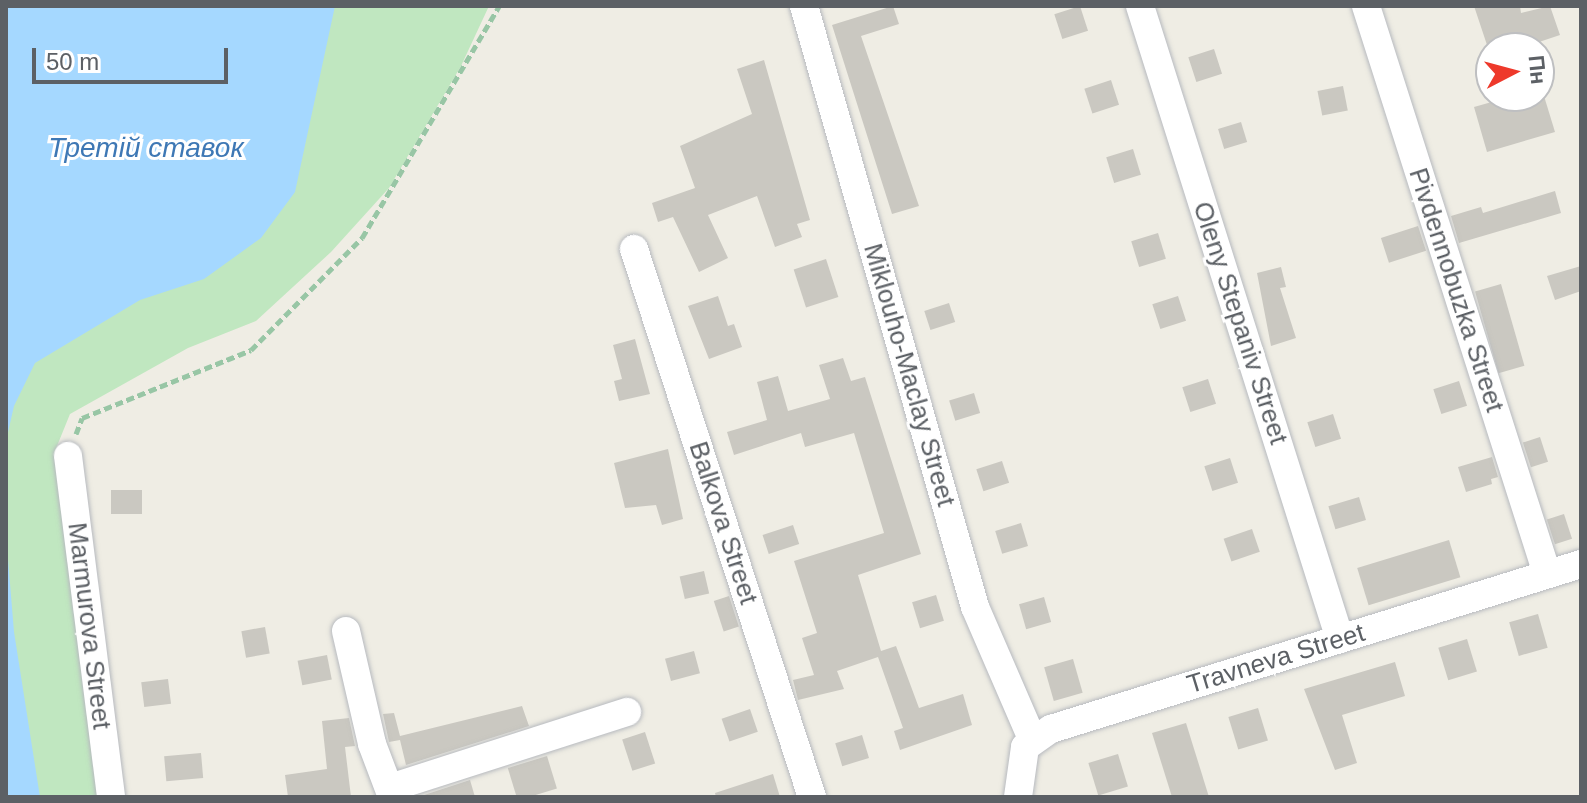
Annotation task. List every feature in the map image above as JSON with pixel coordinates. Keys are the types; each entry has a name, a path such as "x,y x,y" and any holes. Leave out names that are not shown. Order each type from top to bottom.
{"street":[{"name":"Miklouho-Maclay Street","path":"804,6 975,607 1032,739"},
{"name":"Oleny Stepaniv Street","path":"1140,6 1340,639"},
{"name":"Pivdennobuzka Street","path":"1366,6 1547,574"},
{"name":"Balkova Street","path":"634,249 812,797"},
{"name":"Marmurova Street","path":"68,456 111,797"},
{"name":"Travneva Street","path":"1032,739 1581,564"},
{"path":"346,631 372,744 391,792 627,712"},
{"path":"1018,797 1019,767 1032,739"}],"path":[{"path":"68,456 82,418 251,350 362,238 499,6"}],"green space":[{"path":"6,6 489,6 461,66 389,188 331,252 256,321 188,348 70,414 55,451 103,797 6,797"}],"water":[{"name":"Третій ставок","path":"6,6 335,6 295,192 261,238 204,279 140,300 35,363 14,406 6,441"},
{"path":"6,535 14,632 40,797 6,797"}],"building":[{"path":"893,6 899,24 861,36 919,206 892,214 832,25"},
{"path":"1080,6 1088,31 1062,39 1054,14"},
{"path":"1474,6 1520,6 1521,13 1550,6 1560,35 1555,37 1555,32 1483,32"},
{"path":"1214,49 1222,74 1196,82 1188,57"},
{"path":"764,60 810,220 797,224 802,237 775,247 757,196 708,215 728,258 699,272 673,217 658,222 652,203 695,188 680,146 752,114 737,69"},
{"path":"1111,80 1119,105 1092,113 1084,89"},
{"path":"1343,86 1348,111 1322,116 1317,91"},
{"path":"1475,112 1549,112 1555,132 1487,152"},
{"path":"1241,122 1247,142 1224,149 1218,129"},
{"path":"1133,149 1141,175 1114,183 1106,157"},
{"path":"1555,191 1561,213 1459,243 1451,216 1481,207 1483,213"},
{"path":"1418,226 1426,251 1389,263 1381,238"},
{"path":"1158,233 1166,259 1139,267 1131,241"},
{"path":"826,259 838,297 806,308 794,270"},
{"path":"1581,266 1581,291 1555,300 1547,276"},
{"path":"1281,267 1286,287 1280,288 1296,338 1271,346 1257,273"},
{"path":"1501,284 1524,366 1498,373 1475,291"},
{"path":"718,296 728,326 734,324 742,347 709,359 688,306"},
{"path":"1178,296 1186,321 1160,329 1152,304"},
{"path":"949,303 955,322 930,330 924,311"},
{"path":"635,339 650,394 619,401 614,381 622,379 613,345"},
{"path":"843,358 851,381 865,377 921,554 858,575 881,651 896,646 919,708 963,694 972,725 900,750 894,731 903,728 878,657 837,671 844,689 798,700 793,680 814,675 802,638 817,633 794,561 884,533 854,433 805,447 801,433 734,455 727,432 767,420 757,382 778,376 788,411 830,399 819,365"},
{"path":"1208,379 1216,404 1190,412 1182,387"},
{"path":"1459,381 1467,406 1441,414 1433,389"},
{"path":"974,393 980,413 955,421 949,401"},
{"path":"1333,414 1341,439 1315,447 1307,422"},
{"path":"1540,437 1548,462 1531,467 1523,443"},
{"path":"668,449 683,519 662,525 656,505 625,508 614,463"},
{"path":"1492,457 1498,477 1491,479 1492,484 1466,492 1458,467"},
{"path":"1230,458 1238,483 1212,491 1204,466"},
{"path":"1002,461 1009,483 983,491 976,469"},
{"path":"111,490 142,490 142,514 111,514"},
{"path":"1359,497 1366,520 1335,529 1328,506"},
{"path":"1564,514 1572,539 1555,544 1547,520"},
{"path":"1021,523 1028,546 1002,554 995,531"},
{"path":"793,525 799,544 769,554 763,535"},
{"path":"1252,529 1260,552 1231,561 1224,539"},
{"path":"1449,540 1460,577 1369,605 1357,568"},
{"path":"704,571 709,593 685,599 680,577"},
{"path":"936,595 944,621 920,628 912,602"},
{"path":"729,596 739,626 724,631 714,601"},
{"path":"1044,597 1051,622 1026,629 1019,604"},
{"path":"1538,614 1548,648 1519,656 1509,622"},
{"path":"265,627 270,654 246,658 241,631"},
{"path":"1467,639 1477,672 1448,680 1438,648"},
{"path":"694,651 700,673 671,681 665,659"},
{"path":"327,655 332,680 302,685 298,661"},
{"path":"1073,659 1083,693 1054,701 1044,667"},
{"path":"1395,662 1405,696 1342,715 1357,763 1335,770 1304,689"},
{"path":"168,679 171,704 144,707 141,682"},
{"path":"522,706 529,726 406,765 400,740 389,742 383,714 394,713 400,736"},
{"path":"1258,708 1268,741 1238,750 1228,717"},
{"path":"750,709 758,732 729,741 722,719"},
{"path":"349,718 355,746 345,747 351,797 288,797 285,775 327,769 322,721"},
{"path":"1186,723 1209,797 1172,797 1152,733"},
{"path":"645,732 655,763 632,771 622,739"},
{"path":"862,735 869,758 842,766 835,743"},
{"path":"201,753 203,778 166,781 164,756"},
{"path":"1118,754 1128,787 1098,796 1088,763"},
{"path":"547,756 557,789 529,797 517,797 508,768"},
{"path":"773,774 780,797 716,797 715,793"},
{"path":"470,780 475,797 418,797"}]}
